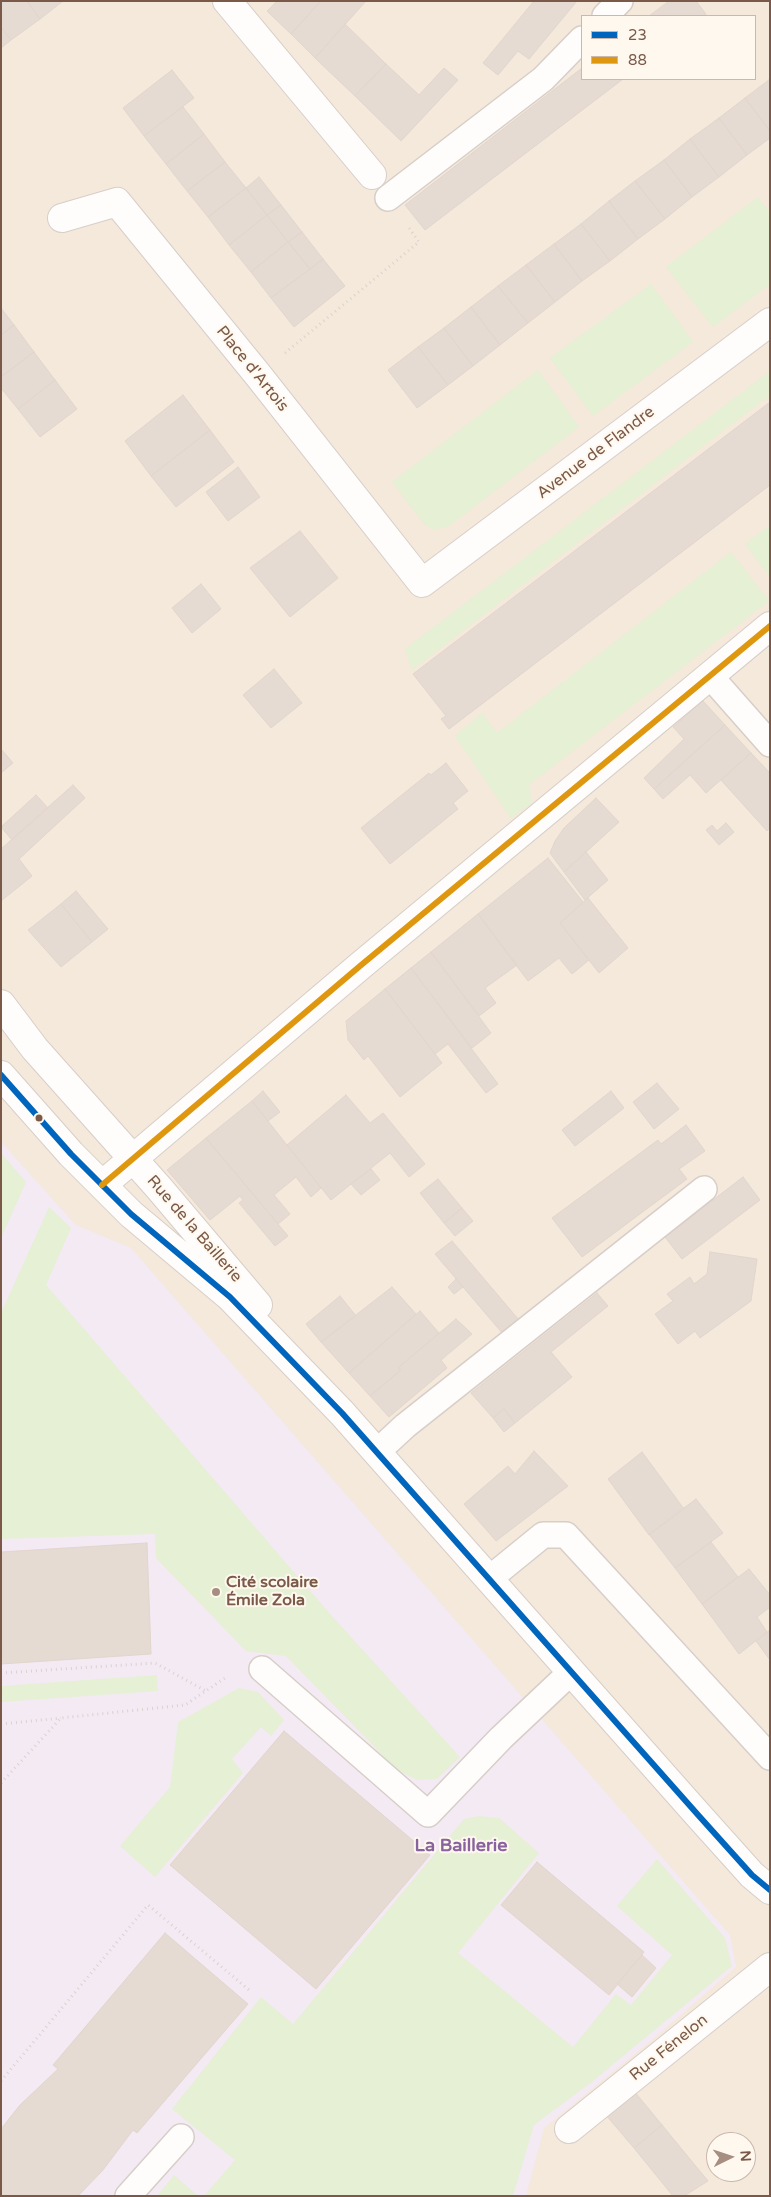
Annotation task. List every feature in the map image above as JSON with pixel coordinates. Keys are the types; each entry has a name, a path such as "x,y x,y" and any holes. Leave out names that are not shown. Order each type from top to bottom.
{"street":[{"path":"227,1 372,175"},
{"name":"Place d'Artois","path":"62,218 117,202 258,375 422,584"},
{"name":"Avenue de Flandre","path":"422,584 770,322"},
{"path":"102,1185 360,966 770,626"},
{"name":"Rue de la Baillerie","path":"1,1004 35,1049 246,1289 342,1413"},
{"name":"Rue de la Baillerie","path":"1,1074 51,1132 130,1214 230,1297 342,1413 746,1868 770,1890"},
{"name":"Rue Fénelon","path":"569,2129 770,1967"}],"lane":[{"path":"606,15 620,1"},
{"path":"388,198 543,79 581,40"},
{"path":"710,676 770,744"},
{"path":"376,1452 405,1426 704,1189"},
{"path":"489,1579 543,1535 566,1535 770,1757"},
{"path":"262,1669 428,1814 501,1738 571,1672"},
{"path":"128,2196 181,2137"}],"path":[{"path":"258,375 419,242 388,198"},
{"path":"1,1673 155,1662 206,1691"},
{"path":"1,1724 185,1705 242,1667 262,1669"},
{"path":"1,1783 61,1718"},
{"path":"1,2081 148,1905 249,1990"}],"shaded area":[{"path":"1,1 770,1 770,2196 1,2196"},
{"name":"Cité scolaire Émile Zola","path":"1,1142 76,1225 131,1248 730,1935 736,1967 652,2040 544,2128 526,2196 1,2196"}],"green space":[{"path":"758,197 770,213 770,284 713,327 666,267"},
{"path":"651,284 693,342 593,416 550,358"},
{"path":"538,370 579,427 449,526 435,530 425,525 392,482"},
{"path":"770,371 770,395 412,670 405,649"},
{"path":"770,525 770,577 745,544"},
{"path":"731,552 769,601 530,784 531,804 511,818 455,736 482,713 497,733"},
{"path":"1,1153 26,1182 1,1238"},
{"path":"49,1207 71,1228 46,1285 331,1615 460,1757 437,1779 417,1780 397,1770 286,1656 246,1651 156,1558 155,1534 1,1539 1,1313"},
{"path":"157,1675 158,1691 1,1702 1,1686"},
{"path":"239,1688 258,1692 284,1720 271,1736 261,1727 232,1759 243,1773 155,1877 120,1846 170,1787 178,1722"},
{"path":"479,1816 499,1818 539,1853 458,1953 573,2047 616,1994 631,2005 672,1955 617,1906 657,1859 725,1938 732,1966 593,2081 534,2125 513,2196 204,2196 235,2160 172,2109 261,1997 293,2024 464,1819"},
{"path":"174,2175 198,2196 157,2196"}],"building":[{"path":"1,1 27,1 40,19 11,40 1,27"},
{"path":"27,1 63,1 40,19"},
{"path":"277,1 321,1 291,34 267,11"},
{"path":"321,1 366,1 315,58 291,34"},
{"path":"534,1 577,1 529,59 518,51 498,75 483,63"},
{"path":"669,1 696,1 706,14 704,15 650,15"},
{"path":"345,24 386,64 355,96 315,58"},
{"path":"1,27 11,40 1,48"},
{"path":"386,64 419,95 444,68 458,80 401,141 355,96"},
{"path":"581,69 581,80 622,80 425,230 405,205"},
{"path":"172,70 194,98 144,136 123,108"},
{"path":"770,79 770,131 745,98"},
{"path":"745,98 770,131 770,138 747,155 719,118"},
{"path":"183,107 204,134 166,164 144,136"},
{"path":"719,118 747,155 719,177 690,139"},
{"path":"204,134 225,162 187,191 166,164"},
{"path":"690,139 719,177 692,197 664,160"},
{"path":"664,160 692,197 665,219 635,181"},
{"path":"225,162 246,188 208,217 187,191"},
{"path":"259,177 281,205 267,215 246,188"},
{"path":"635,181 665,219 638,239 609,201"},
{"path":"246,188 267,215 229,245 208,217"},
{"path":"609,201 638,239 610,261 581,224"},
{"path":"281,205 302,232 288,242 267,215"},
{"path":"267,215 288,242 251,272 229,245"},
{"path":"581,224 610,261 582,281 554,244"},
{"path":"302,232 323,259 310,269 288,242"},
{"path":"288,242 310,269 271,298 251,272"},
{"path":"554,244 582,281 555,302 526,265"},
{"path":"323,259 345,286 294,327 271,298"},
{"path":"526,265 555,302 528,323 498,286"},
{"path":"498,286 528,323 500,345 471,307"},
{"path":"471,307 500,345 473,366 444,328"},
{"path":"1,308 14,325 1,335"},
{"path":"14,325 34,352 1,377 1,335"},
{"path":"444,328 473,366 448,385 418,347"},
{"path":"418,347 448,385 417,408 388,370"},
{"path":"34,352 55,380 18,409 1,388 1,377"},
{"path":"55,380 77,409 40,437 18,409"},
{"path":"183,395 210,430 151,476 125,441"},
{"path":"770,402 770,485 449,729 441,719 446,716 413,674"},
{"path":"210,430 234,462 176,507 151,476"},
{"path":"238,467 260,497 228,521 206,492"},
{"path":"300,531 338,578 290,617 250,568"},
{"path":"201,584 221,609 192,633 172,608"},
{"path":"274,669 302,703 271,728 243,695"},
{"path":"703,701 725,725 654,789 644,778 684,739 673,727"},
{"path":"725,725 751,753 706,793 690,775 663,799 654,789"},
{"path":"1,749 13,763 1,773"},
{"path":"751,753 770,773 770,828 767,831 721,780"},
{"path":"446,763 468,791 453,803 458,809 390,864 361,828 429,773 431,775"},
{"path":"73,785 85,798 19,859 32,876 1,901 1,849"},
{"path":"36,795 48,808 12,840 1,827"},
{"path":"596,798 619,822 564,872 550,853 555,841 564,828"},
{"path":"726,823 734,832 719,845 706,830 712,825 717,831"},
{"path":"586,852 608,880 585,900 564,872"},
{"path":"548,858 583,902 560,923 589,960 572,974 559,958 528,981 478,914"},
{"path":"76,891 108,929 92,942 61,904"},
{"path":"588,898 628,948 599,973 560,923"},
{"path":"61,904 92,942 61,967 28,930"},
{"path":"478,914 517,965 485,988 496,1003 479,1016 431,952"},
{"path":"431,952 491,1033 472,1048 411,968"},
{"path":"411,968 498,1084 486,1093 448,1044 435,1054 385,989"},
{"path":"385,989 442,1063 400,1097 368,1056 364,1060 348,1040 346,1021"},
{"path":"657,1083 679,1109 654,1129 633,1102"},
{"path":"263,1091 280,1112 268,1121 252,1101"},
{"path":"611,1091 624,1108 575,1146 562,1130"},
{"path":"346,1095 370,1123 383,1113 425,1164 409,1177 390,1153 331,1200 287,1145"},
{"path":"252,1101 321,1188 311,1197 296,1177 274,1195 290,1214 278,1224 206,1138"},
{"path":"686,1125 705,1151 679,1169 687,1179 582,1257 552,1218 658,1140 661,1144"},
{"path":"206,1138 288,1236 275,1246 239,1203 243,1200 240,1196 210,1220 167,1170"},
{"path":"371,1169 380,1180 361,1195 351,1184"},
{"path":"743,1177 760,1200 682,1259 665,1237"},
{"path":"438,1179 462,1208 444,1223 420,1193"},
{"path":"462,1208 473,1221 455,1236 444,1223"},
{"path":"452,1241 519,1320 503,1334 435,1254"},
{"path":"710,1252 757,1259 751,1301 700,1338 695,1331 678,1344 655,1314 673,1301 667,1294 690,1277 694,1284 707,1274"},
{"path":"456,1279 463,1287 454,1294 448,1287"},
{"path":"392,1287 416,1314 349,1373 321,1342"},
{"path":"597,1293 608,1306 551,1352 572,1377 515,1423 504,1409 493,1418 471,1393"},
{"path":"340,1296 356,1316 321,1342 306,1324"},
{"path":"420,1311 439,1333 398,1368 401,1370 370,1396 349,1373"},
{"path":"456,1319 472,1334 441,1360 447,1368 389,1417 370,1396 401,1370 398,1368"},
{"path":"504,1409 515,1423 504,1432 493,1418"},
{"path":"534,1451 568,1486 496,1541 464,1504 508,1466 515,1474"},
{"path":"642,1452 684,1509 649,1535 608,1479"},
{"path":"696,1499 723,1533 675,1568 649,1534"},
{"path":"711,1542 738,1577 702,1604 675,1568"},
{"path":"147,1543 151,1654 1,1664 1,1552"},
{"path":"749,1569 770,1595 770,1607 757,1617 767,1632 739,1654 702,1604"},
{"path":"770,1630 770,1660 756,1641"},
{"path":"284,1731 430,1855 316,1989 170,1865"},
{"path":"537,1862 644,1952 609,1995 501,1905"},
{"path":"165,1933 248,2004 137,2133 133,2130 103,2170 78,2196 1,2196 1,2129 20,2105 58,2069 53,2065"},
{"path":"642,1955 656,1968 632,1997 617,1984"},
{"path":"634,2091 662,2125 634,2148 605,2114"},
{"path":"662,2125 706,2179 706,2182 684,2196 673,2196 634,2148"}],"transit line":[{"name":"88","path":"102,1185 360,966 770,626"},
{"name":"23","path":"1,1075 71,1154 131,1214 230,1297 342,1413 699,1816 752,1875 770,1890"}],"place":[{"name":"Cité scolaire Émile Zola","path":"216,1592"}],"district":[{"name":"La Baillerie","path":"461,1846"}]}
